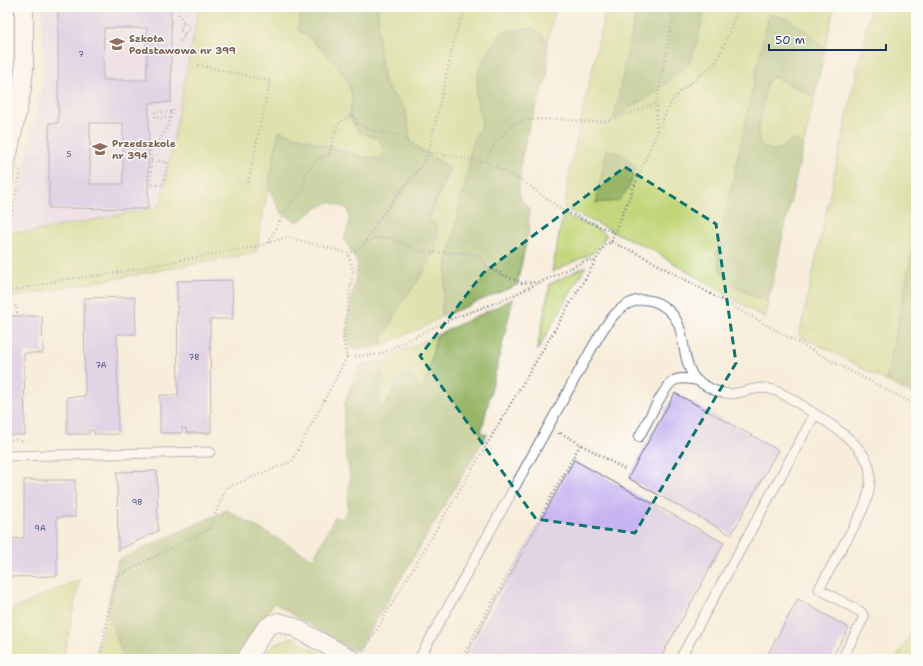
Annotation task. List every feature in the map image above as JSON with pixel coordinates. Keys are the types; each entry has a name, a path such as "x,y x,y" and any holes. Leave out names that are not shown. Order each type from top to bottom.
{"street":[{"path":"7,158 20,97 24,69 24,7"},
{"path":"246,659 266,628 279,622 294,627 357,656"}],"lane":[{"path":"419,659 583,364 615,313 629,303 638,300 652,301 666,308 678,321 684,345 686,363 695,380"},
{"path":"639,437 666,389 674,381 684,378 695,380 713,390 726,394 765,388 778,392 815,414 847,437 859,450 868,466 870,479 868,496 862,510 819,589 861,612 864,617 842,659"},
{"path":"680,659 815,414"},
{"path":"7,456 210,452"}],"path":[{"path":"364,244 377,222 427,158 455,36 466,7"},
{"path":"656,134 656,103 675,7"},
{"path":"357,656 605,245 611,242 656,134 674,99 685,87 716,63 739,7"},
{"path":"178,14 185,24 188,25 188,32 184,33"},
{"path":"180,41 184,37 184,33 181,29 185,24"},
{"path":"198,65 270,80 247,187"},
{"path":"485,162 497,142 513,124 524,120 560,119 588,122 607,122 656,103"},
{"path":"151,161 167,163 163,185 151,185 151,161 151,146 157,143 163,136 174,107"},
{"path":"170,118 155,118 155,112 172,112"},
{"path":"267,244 287,207 302,190 306,173 314,162 330,153 338,124 344,118 352,116 358,124 373,132 400,134 407,142 428,152 485,162 523,181 562,210 615,233"},
{"path":"7,290 16,290 65,279 105,275 267,244 288,237 348,253 357,251 364,244 374,238 390,238 422,252 470,253 479,255 487,267 503,275 522,283 540,282"},
{"path":"611,242 639,254 828,359 916,405"},
{"path":"99,659 117,576 210,529 226,488 292,461 347,357 343,339 353,271 348,253"},
{"path":"347,357 381,354 446,321 503,300 585,261 596,261"},
{"path":"7,306 17,306 17,316"},
{"path":"461,659 580,445"}],"highlighted area":[{"path":"625,167 716,224 736,363 635,533 536,519 420,356 483,273"}],"shaded area":[{"path":"42,7 199,7 161,203 159,206 32,232 17,232 11,230 43,81"}],"green space":[{"path":"199,7 302,7 298,29 331,58 344,76 352,96 349,115 358,131 378,139 386,151 378,159 359,156 279,131 256,253 7,298 7,230 32,232 153,208 159,206 161,203"},
{"path":"302,7 378,7 379,48 384,82 406,111 411,145 450,167 429,219 437,226 436,251 419,279 402,302 379,346 355,351 346,341 348,317 358,264 344,239 349,224 348,209 330,202 314,210 298,222 281,213 268,187 279,131 359,156 378,159 386,151 378,139 358,131 349,115 352,96 344,76 331,58 298,29"},
{"path":"378,7 556,7 547,43 542,35 476,95 482,124 471,147 468,171 447,262 441,317 423,327 379,346 402,302 419,279 429,219 450,167 411,145 406,111 384,82 379,48"},
{"path":"606,7 637,7 614,118 696,47 705,7 834,7 825,49 807,32 769,15 717,253 739,289 768,302 765,318 652,250 564,208 570,170"},
{"path":"637,7 705,7 696,47 689,64 654,93 614,118"},
{"path":"871,7 916,7 916,233 886,381 831,351 799,336"},
{"path":"769,14 789,19 807,32 825,49 815,96 773,77 767,81 758,133 761,146 778,149 790,141 797,140 803,147 768,302 742,291 730,282 721,271 717,253"},
{"path":"532,28 542,35 547,43 548,62 547,77 531,120 521,160 519,193 522,201 529,209 529,229 517,285 441,317 447,262 468,171 471,147 482,124 476,95 479,68 493,43 505,31"},
{"path":"772,77 815,96 803,147 797,140 789,140 783,147 775,150 761,146 758,133 767,81"},
{"path":"607,149 623,155 636,168 628,189 618,201 596,203"},
{"path":"18,162 7,214 9,179 14,166"},
{"path":"563,214 607,235 594,252 552,272"},
{"path":"916,233 916,396 886,381"},
{"path":"586,266 537,351 550,284"},
{"path":"513,299 481,433 487,434 359,649 354,651 274,603 237,659 124,659 107,608 118,560 227,510 313,559 335,517 340,519 347,512 350,478 343,435 345,402 355,375 363,363 383,362 379,403 383,408 390,400 396,385 403,376 408,373 419,391 425,385 437,335"},
{"path":"437,335 425,385 419,392 413,380 398,380 385,406 383,408 380,406 379,394 383,362 402,351"},
{"path":"80,579 63,659 7,659 7,611"},
{"path":"107,608 124,659 96,659"},
{"path":"916,624 916,659 896,659"},
{"path":"292,637 329,659 265,659 265,656 272,646"}],"building":[{"name":"Szkoła Podstawowa nr 399","path":"58,7 171,7 171,102 149,103 148,209 49,208 49,123 58,123","holes":["104,28 147,28 147,80 103,80","90,123 123,123 123,184 90,184"]},
{"path":"232,280 233,319 210,319 211,433 186,433 186,428 182,428 182,433 160,433 160,395 178,395 177,281"},
{"path":"135,297 136,334 117,334 118,434 94,434 94,430 89,430 89,434 67,434 67,397 85,396 84,298"},
{"path":"7,316 42,316 43,353 24,353 25,435 7,435"},
{"path":"675,393 778,450 731,535 628,478"},
{"path":"574,460 724,543 660,659 464,659"},
{"path":"157,471 158,531 118,550 117,472"},
{"path":"24,480 75,480 75,517 57,517 57,576 7,577 7,552 11,552 11,547 7,547 7,539 24,538"},
{"path":"798,599 849,628 831,659 765,659"}],"place":[{"name":"Szkoła Podstawowa nr 399","path":"117,44"},
{"name":"Przedszkole nr 394","path":"100,149"}]}
